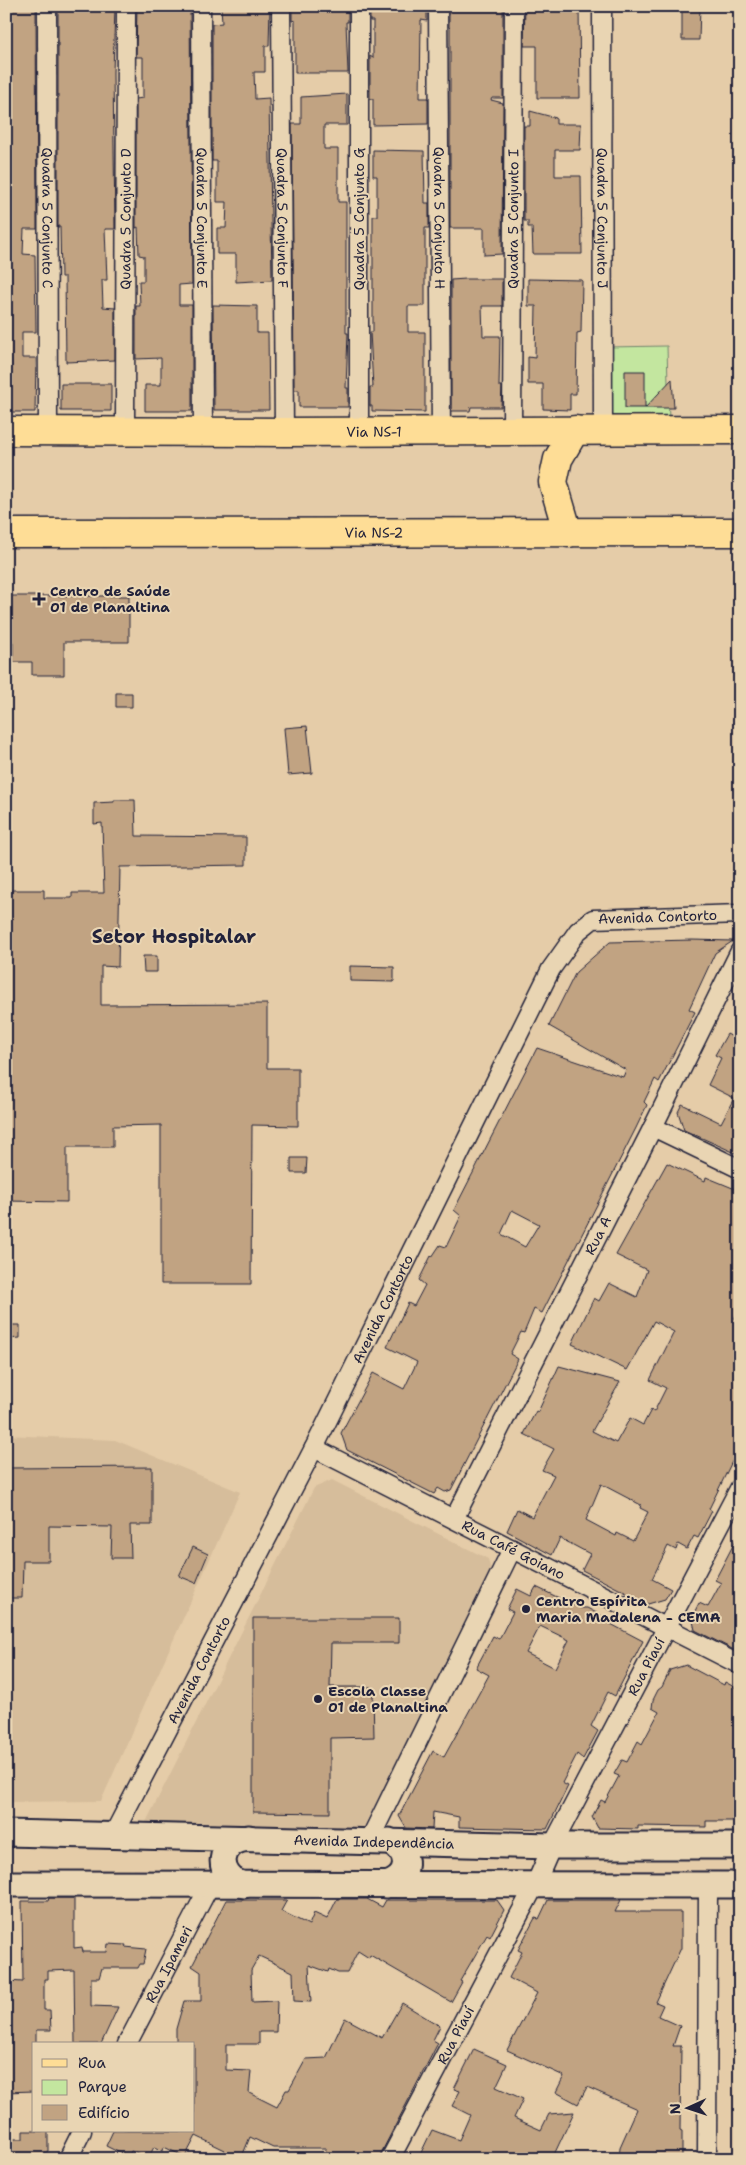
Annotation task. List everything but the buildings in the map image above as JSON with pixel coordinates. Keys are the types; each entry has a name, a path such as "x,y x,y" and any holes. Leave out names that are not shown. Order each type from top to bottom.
{"main road":[{"path":"568,533 554,482 558,459 575,430"},
{"name":"Via NS-1","path":"6,431 740,430"},
{"name":"Via NS-2","path":"6,533 740,532"}],"street":[{"name":"Quadra 5 Conjunto C","path":"47,6 48,431"},
{"name":"Quadra 5 Conjunto D","path":"125,431 126,6"},
{"name":"Quadra 5 Conjunto E","path":"201,6 203,432"},
{"name":"Quadra 5 Conjunto F","path":"281,6 284,432"},
{"name":"Quadra 5 Conjunto G","path":"359,6 359,431"},
{"name":"Quadra 5 Conjunto H","path":"438,6 442,431"},
{"name":"Quadra 5 Conjunto I","path":"512,430 514,6"},
{"name":"Quadra 5 Conjunto J","path":"602,6 603,430"},
{"name":"Avenida Contorto","path":"113,1835 314,1448 551,969 578,930 593,919 740,914"},
{"name":"Rua A","path":"454,1519 740,951"},
{"path":"653,1127 740,1170"},
{"name":"Rua Café Goiano","path":"314,1448 740,1665"},
{"name":"Rua Piauí","path":"390,2159 535,1885 552,1846 740,1487"},
{"path":"386,1885 398,1880 402,1874 405,1861 400,1848 379,1841 512,1549"},
{"name":"Avenida Independência","path":"6,1834 552,1846 740,1846"},
{"path":"244,1885 237,1883 226,1874 223,1860 229,1846 235,1841 249,1838"},
{"path":"6,1884 740,1885"},
{"name":"Rua Ipameri","path":"129,2042 210,1885"},
{"path":"707,2159 708,1885"},
{"path":"68,2159 82,2132"}],"shaded area":[{"path":"6,1435 115,1440 240,1492 101,1801 6,1802"},
{"name":"Escola Classe 01 de Planaltina","path":"332,1480 488,1559 492,1574 362,1830 145,1824 314,1488"}],"green space":[{"path":"667,346 669,423 610,423 607,347"}],"place":[{"name":"Centro de Saúde 01 de Planaltina","path":"39,599"},
{"name":"Centro Espírita Maria Madalena - CEMA","path":"526,1609"},
{"name":"Escola Classe 01 de Planaltina","path":"318,1699"}],"district":[{"name":"Setor Hospitalar","path":"174,936"}]}
